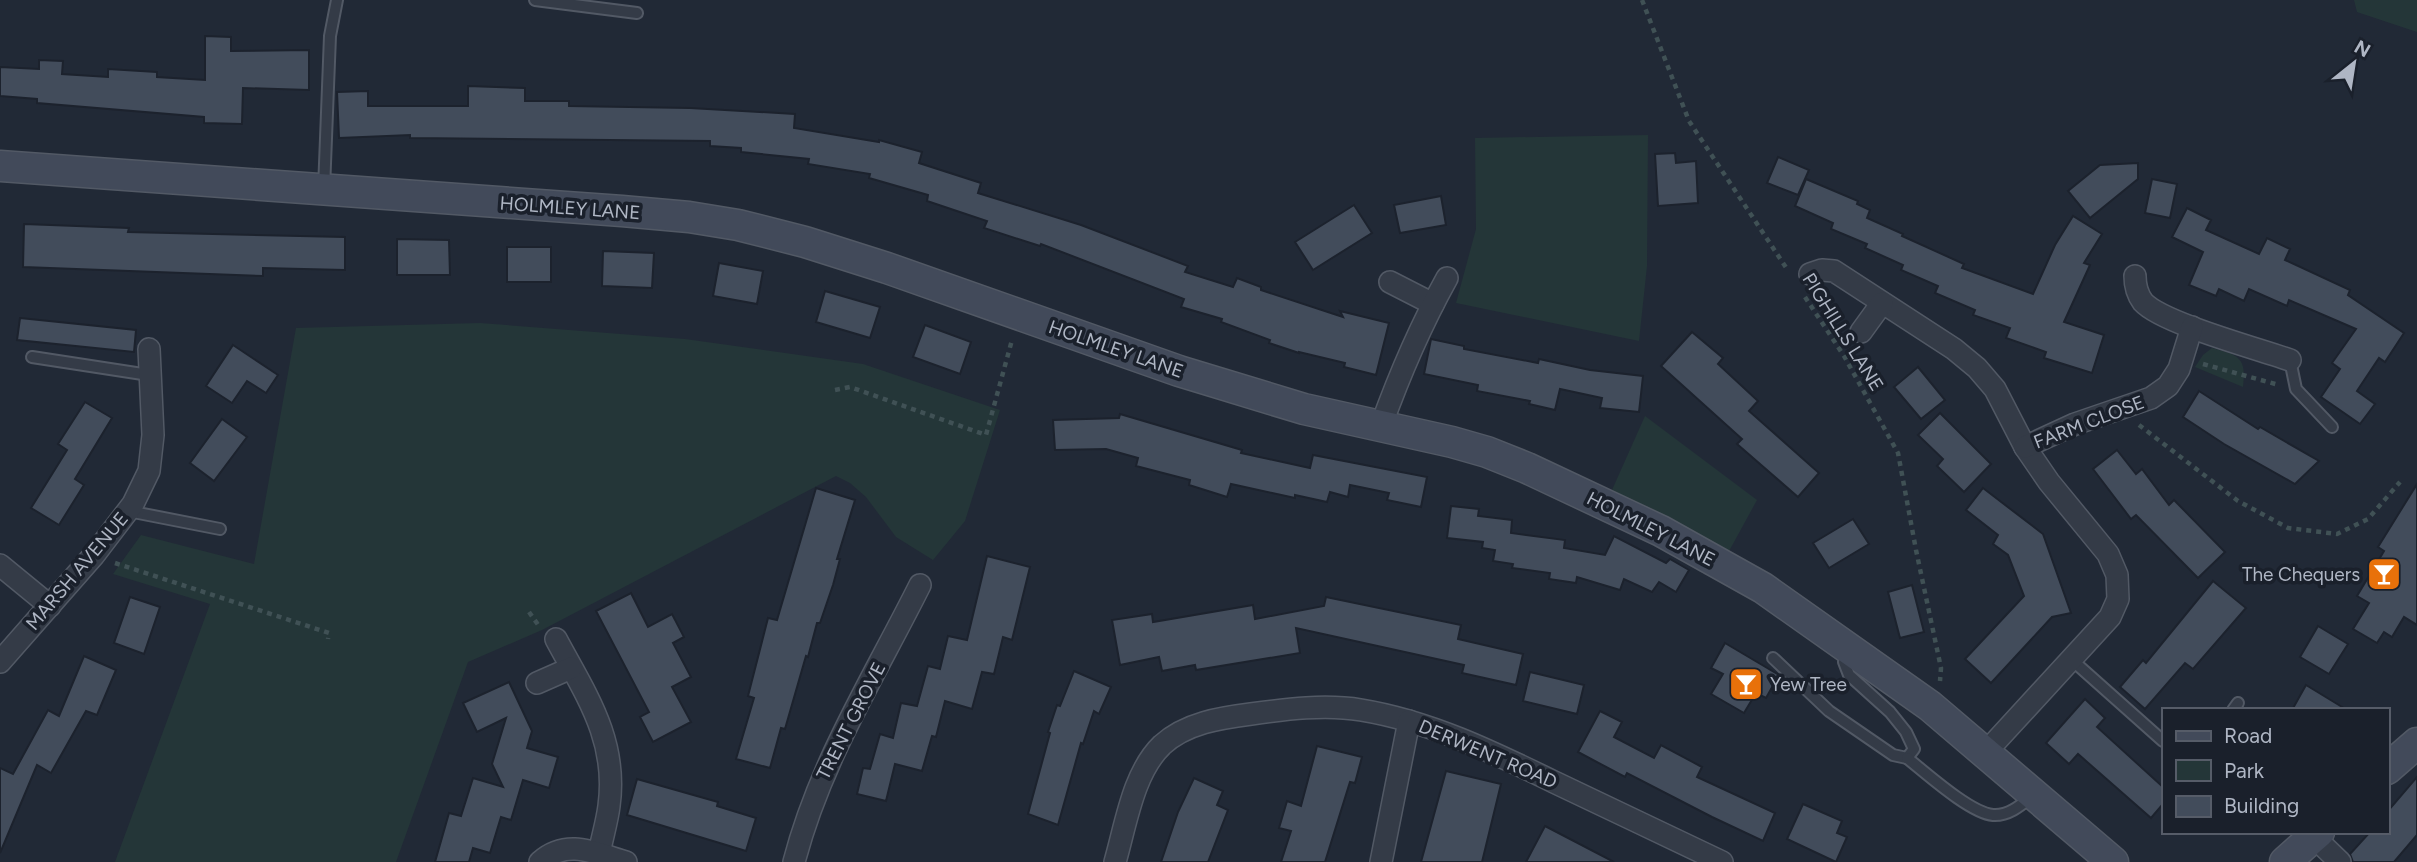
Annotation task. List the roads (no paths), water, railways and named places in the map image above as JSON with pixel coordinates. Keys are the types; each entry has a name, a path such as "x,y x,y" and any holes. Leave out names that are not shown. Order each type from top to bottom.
{"main road":[{"name":"HOLMLEY LANE","path":"0,166 622,211 738,225 875,264 1179,372 1304,409 1487,452 1568,486 1661,531 1763,588 1930,705 2113,862"},
{"path":"2389,767 2417,743"},
{"path":"2285,862 2316,834"}],"street":[{"path":"1806,284 1822,270 1834,271 1954,349 1977,368 1994,389 2025,447 2049,482 2108,554 2117,575 2118,599 2110,617 1986,752"},
{"path":"2135,276 2135,287 2141,300 2151,308 2192,327 2290,360"},
{"path":"1381,426 1433,304 1447,278"},
{"path":"1390,282 1433,304"},
{"path":"1861,332 1882,303"},
{"name":"FARM CLOSE","path":"2025,447 2075,424 2151,398 2168,386 2179,369 2192,327"},
{"name":"MARSH AVENUE","path":"0,662 94,555 128,510 149,471 153,435 149,349"},
{"path":"0,565 50,606"},
{"name":"TRENT GROVE","path":"794,862 804,824 825,767 920,585"},
{"path":"556,639 601,723 608,750 611,778 609,807 599,854"},
{"path":"537,683 571,668"},
{"name":"DERWENT ROAD","path":"1115,862 1149,760 1163,744 1196,725 1221,718 1315,707 1360,710 1409,720 1462,740 1722,862"},
{"path":"1381,862 1409,720"},
{"path":"2316,834 2340,862"},
{"path":"540,862 562,848 626,862"}],"lane":[{"path":"324,191 330,36 337,0"},
{"path":"535,0 638,13"},
{"path":"32,357 149,375"},
{"path":"2290,360 2296,389 2332,427"},
{"path":"128,510 220,529"},
{"path":"1849,646 1844,662 1849,675 1890,712 1906,732 1914,749 1907,758"},
{"path":"1773,658 1829,711 1893,755 1907,758 1978,811 1995,815 2017,810 2034,794"},
{"path":"2072,660 2162,740"}],"place":[{"name":"The Chequers","path":"2384,574"},
{"name":"Yew Tree","path":"1746,684"}]}
